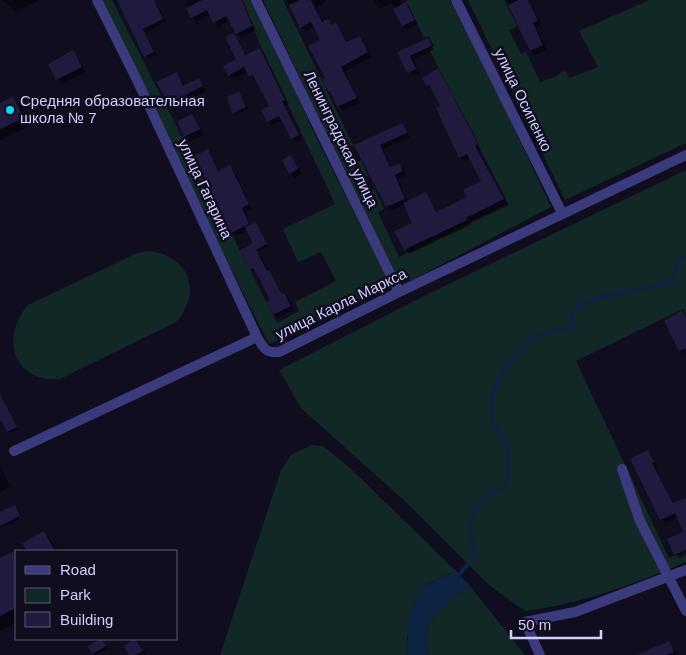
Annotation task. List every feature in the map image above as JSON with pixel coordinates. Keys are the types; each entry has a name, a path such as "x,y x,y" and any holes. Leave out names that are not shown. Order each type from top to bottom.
{"street":[{"name":"улица Гагарина","path":"96,0 141,87 257,337"},
{"name":"Ленинградская улица","path":"256,0 399,292"},
{"name":"улица Осипенко","path":"456,0 562,214"},
{"name":"улица Карла Маркса","path":"14,450 257,337 265,350 271,353 279,352 399,292 686,155"},
{"path":"622,469 640,521 686,611"},
{"path":"540,655 525,622 575,612 670,578 686,570"}],"green space":[{"path":"96,0 112,0 277,323 299,311 295,302 336,281 321,252 298,262 283,229 335,204 261,47 243,0 254,0 318,141 388,280 386,288 269,344"},
{"path":"263,0 283,0 353,145 348,147 355,162 361,160 368,176 362,179 368,191 375,189 384,209 378,212 399,257 509,205 429,49 434,46 429,36 424,38 406,0 450,0 491,79 551,207 412,280 402,279 393,271"},
{"path":"468,0 504,0 517,26 509,30 521,54 526,52 540,82 555,77 565,70 569,78 598,67 579,31 649,0 686,0 686,143 565,200"},
{"path":"686,170 686,315 683,309 576,361 669,558 686,551 686,562 607,592 546,608 525,611 489,585 408,504 301,408 279,370 426,295"},
{"path":"149,251 163,254 174,260 182,267 188,277 190,287 189,299 176,322 60,379 44,378 31,374 22,366 16,356 13,344 19,318 28,305 137,253"},
{"path":"312,445 323,446 350,468 456,571 426,585 407,638 408,655 220,655 281,470 292,454"},
{"path":"470,586 525,655 428,655 426,642 430,621 443,606"}],"water":[{"path":"456,571 470,586 443,606 430,621 426,642 428,655 408,655 410,617 416,598 427,585"}],"building":[{"path":"117,0 154,0 163,19 143,29 154,52 144,57"},
{"path":"202,0 242,0 252,26 236,34 226,16 213,23 207,10 191,18 186,8"},
{"path":"300,0 311,0 322,22 328,19 331,25 336,22 346,42 360,36 368,52 341,67 357,98 337,107 330,91 322,80 325,78 308,46 320,40 311,22 300,28 289,5"},
{"path":"518,0 528,0 538,21 533,23 543,45 530,51 508,5"},
{"path":"406,2 415,20 402,26 393,9"},
{"path":"234,33 245,55 260,48 285,100 282,101 299,135 291,139 279,116 267,122 261,110 269,106 253,75 249,77 244,67 228,76 223,66 236,59 225,37"},
{"path":"428,38 431,46 410,56 416,69 407,73 397,52"},
{"path":"73,50 82,67 56,80 48,64"},
{"path":"438,68 478,144 475,146 504,199 466,218 467,220 404,250 394,231 412,223 403,203 426,192 436,212 467,197 463,190 481,181 467,154 459,158 436,108 440,106 429,85 426,86 422,78"},
{"path":"177,72 183,86 199,78 203,86 185,95 186,98 170,106 156,82"},
{"path":"239,91 246,107 232,114 227,97"},
{"name":"Средняя образовательная школа № 7","path":"13,96 24,118 0,129 0,103"},
{"path":"192,114 200,129 184,137 177,121"},
{"path":"402,123 407,133 380,145 390,167 400,163 403,171 395,175 405,199 386,207 354,145"},
{"path":"208,149 218,171 230,165 249,204 242,208 249,224 231,233 194,156"},
{"path":"291,155 298,169 289,174 282,160"},
{"path":"256,222 267,244 256,250 245,227"},
{"path":"253,243 267,271 269,270 291,306 273,315 266,302 270,300 260,280 253,268 250,270 240,250"},
{"path":"682,310 686,318 686,348 679,351 664,321"},
{"path":"0,394 17,427 7,432 0,419"},
{"path":"648,450 654,462 652,463 673,503 686,498 686,550 674,555 667,539 683,532 675,513 660,520 630,459"},
{"path":"15,505 20,516 0,526 0,512"},
{"path":"44,531 54,550 26,550 22,543"},
{"path":"15,550 15,608 0,616 0,558"},
{"path":"103,640 106,646 92,654 87,646"},
{"path":"136,640 143,651 136,655 129,655 124,646"},
{"path":"670,641 674,652 666,655 636,655"}],"waterway":[{"path":"456,578 476,555 471,533 474,513 485,498 506,485 508,476 507,443 493,422 491,398 502,371 530,340 547,332 573,327 572,313 580,305 602,296 672,281 678,262 686,257"}],"place":[{"name":"Средняя образовательная школа № 7","path":"10,110"}]}
